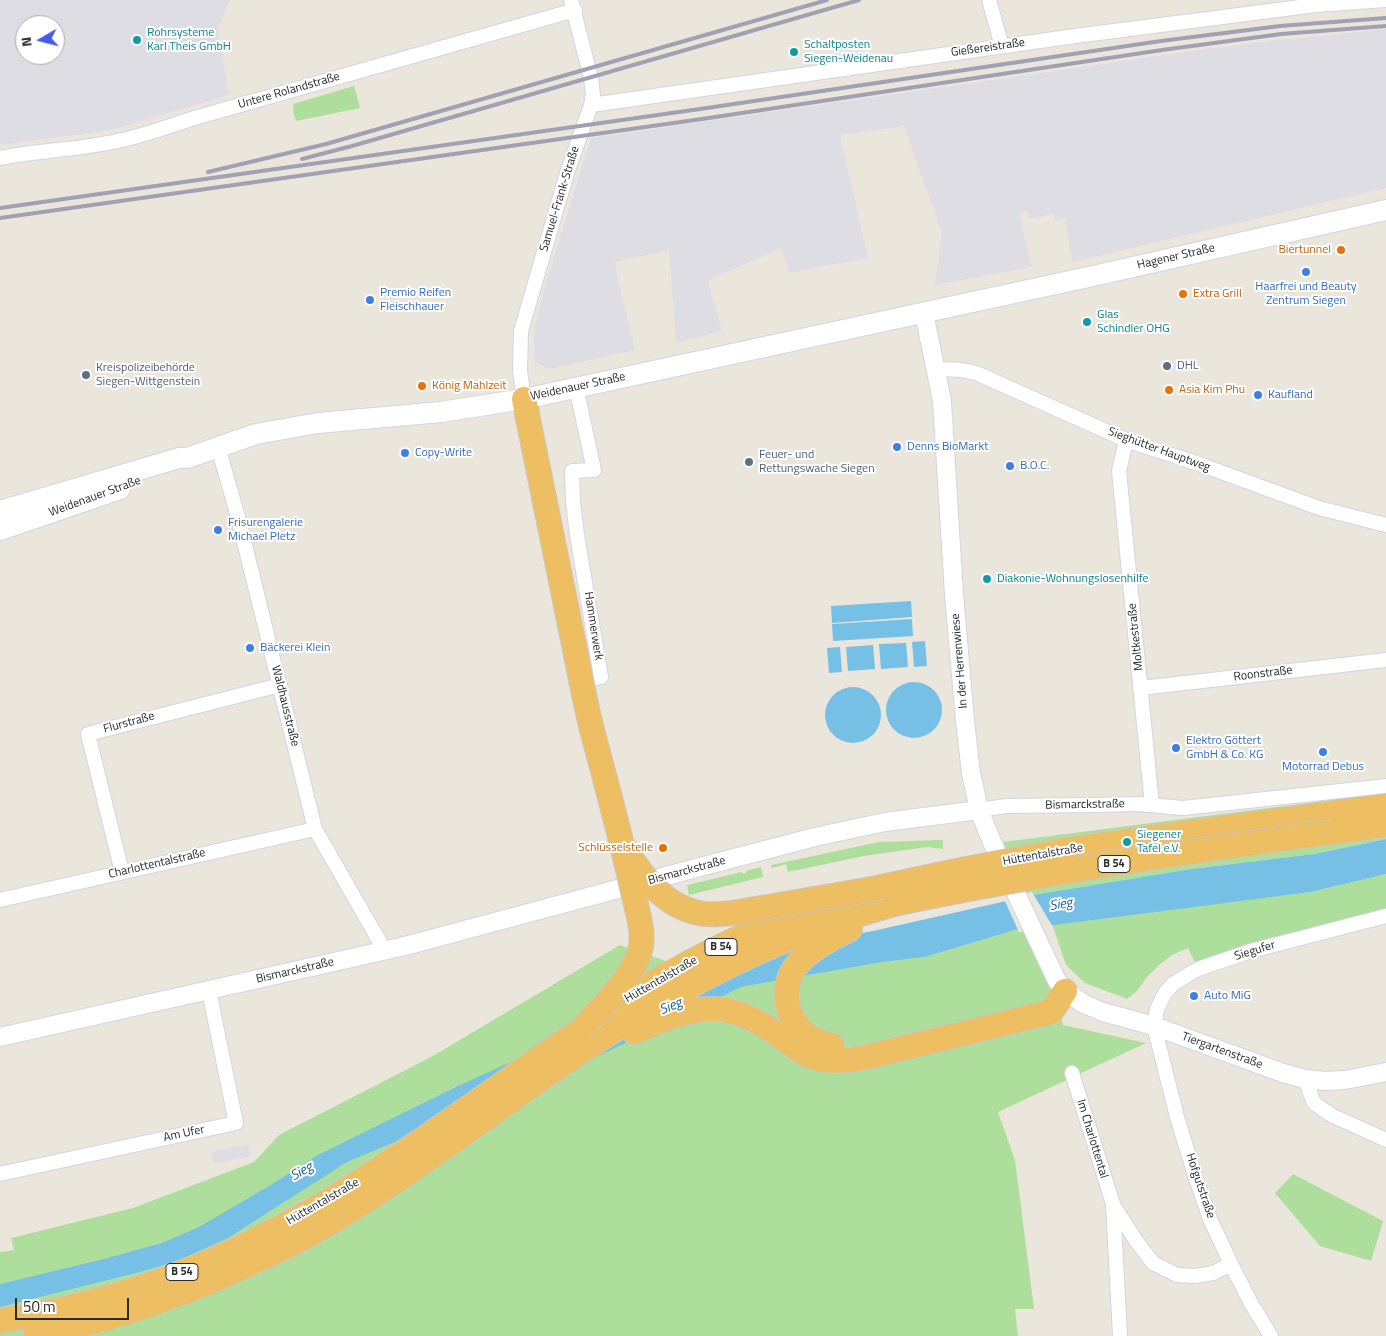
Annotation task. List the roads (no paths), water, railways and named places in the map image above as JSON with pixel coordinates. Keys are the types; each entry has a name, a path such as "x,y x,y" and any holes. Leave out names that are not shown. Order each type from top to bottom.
{"highway":[{"path":"524,399 594,738 624,847 642,937 636,963 583,1040"},
{"name":"Hüttentalstraße","path":"35,1336 72,1328 145,1307 211,1282 316,1231 383,1190 583,1040 626,1000 712,951 776,922 825,903 872,889 956,870 1066,850 1386,806"},
{"name":"Hüttentalstraße","path":"0,1321 67,1308 129,1291 202,1265 258,1239 306,1213 372,1173 583,1040 721,970 813,930 849,917 898,903 1027,878 1222,846 1386,825"},
{"path":"624,847 636,868 653,888 665,898 678,906 705,914 732,913 872,889"},
{"path":"784,1028 789,1011 787,999 791,974 806,956 824,942 898,903"},
{"path":"583,1040 683,1013 712,1009 737,1013 759,1023 784,1028 808,1056 826,1060 845,1061 1051,1012 1065,991"}],"main road":[{"name":"Hagener Straße","path":"966,304 1386,210"},
{"name":"Weidenauer Straße","path":"0,530 43,507 180,457 188,458 256,434 318,422 458,410 524,399 966,304"},
{"name":"Weidenauer Straße","path":"0,511 43,507"}],"street":[{"path":"989,0 1002,46"},
{"name":"Gießereistraße","path":"591,105 1002,46 1282,9 1386,0"},
{"name":"Samuel-Frank-Straße","path":"524,399 520,371 521,331 567,173 591,105 591,78 573,5"},
{"name":"Untere Rolandstraße","path":"0,158 116,142 573,5"},
{"name":"In der Herrenwiese","path":"924,313 942,401 964,722 971,772 979,810 997,854 1044,954 1057,980 1065,991"},
{"name":"Sieghütter Hauptweg","path":"936,370 952,368 976,373 1126,440 1202,465 1319,508 1386,525"},
{"name":"Hammerwerk","path":"576,387 594,470 572,471 573,502 601,677 572,683 579,716 627,888"},
{"name":"Moltkestraße","path":"1126,440 1120,471 1152,805"},
{"name":"Waldhausstraße","path":"218,447 238,517 315,829 385,951"},
{"name":"Roonstraße","path":"1141,688 1386,660"},
{"name":"Flurstraße","path":"122,872 88,734 280,685"},
{"name":"Bismarckstraße","path":"0,1037 385,951 700,867 885,822 1006,806 1120,804 1183,808 1386,786"},
{"name":"Charlottentalstraße","path":"0,900 315,829"},
{"name":"Siegufer","path":"1154,1026 1157,1009 1165,993 1173,984 1198,969 1251,951 1386,916"},
{"name":"Am Ufer","path":"0,1174 236,1123 209,991"},
{"name":"Tiergartenstraße","path":"1065,991 1084,1004 1103,1012 1154,1026 1283,1073 1305,1079 1345,1080 1386,1072"},
{"name":"Hofgutstraße","path":"1154,1026 1194,1176 1210,1219 1252,1305 1271,1336"},
{"name":"Im Charlottental","path":"1072,1073 1112,1204 1120,1336"},
{"path":"1305,1079 1314,1103 1331,1114 1386,1140"},
{"name":"Im Charlottental","path":"1112,1204 1153,1263 1176,1275 1195,1276 1213,1273 1231,1264"}],"water":[{"path":"911,601 912,617 832,623 831,606"},
{"path":"912,619 913,636 833,641 832,624"},
{"path":"925,641 927,666 914,667 912,642"},
{"path":"906,643 908,667 881,669 879,644"},
{"path":"873,645 875,669 848,671 846,647"},
{"path":"840,647 842,672 829,673 827,648"},
{"path":"914,682 929,687 937,695 942,710 937,725 929,733 914,738 899,733 891,725 886,710 891,695 899,687"},
{"path":"853,687 868,692 876,700 881,715 876,730 868,738 853,743 838,738 830,730 825,715 830,700 838,692"},
{"name":"Sieg","path":"1386,839 1386,874 1311,892 1015,930 925,957 883,962 741,987 584,1063 347,1162 228,1238 178,1261 0,1307 0,1284 162,1243 199,1227 318,1155 458,1086 614,1015 737,955 873,931 1033,895 1191,869 1314,854"}],"railway":[{"path":"208,172 326,144 827,0"},
{"path":"302,159 859,0"},
{"path":"0,208 700,109 1161,41 1280,26 1386,18"},
{"path":"0,218 702,119 1162,50 1281,34 1386,26"}],"place":[{"name":"Rohrsysteme Karl Theis GmbH","path":"137,40"},
{"name":"Schaltposten Siegen-Weidenau","path":"794,52"},
{"name":"Biertunnel","path":"1341,250"},
{"name":"Haarfrei und Beauty Zentrum Siegen","path":"1306,272"},
{"name":"Extra Grill","path":"1183,294"},
{"name":"Premio Reifen Fleischhauer","path":"370,300"},
{"name":"Glas Schindler OHG","path":"1087,322"},
{"name":"DHL","path":"1167,366"},
{"name":"Kreispolizeibehörde Siegen-Wittgenstein","path":"86,375"},
{"name":"König Mahlzeit","path":"422,386"},
{"name":"Asia Kim Phu","path":"1169,390"},
{"name":"Kaufland","path":"1258,395"},
{"name":"Denns BioMarkt","path":"897,447"},
{"name":"Copy-Write","path":"405,453"},
{"name":"Feuer- und Rettungswache Siegen","path":"749,462"},
{"name":"B.O.C.","path":"1010,466"},
{"name":"Frisurengalerie Michael Pletz","path":"218,530"},
{"name":"Diakonie-Wohnungslosenhilfe","path":"987,579"},
{"name":"Bäckerei Klein","path":"250,648"},
{"name":"Elektro Göttert GmbH & Co. KG","path":"1176,748"},
{"name":"Motorrad Debus","path":"1323,752"},
{"name":"Siegener Tafel e.V.","path":"1127,842"},
{"name":"Schlüsselstelle","path":"663,848"},
{"name":"Auto MiG","path":"1194,996"}]}
